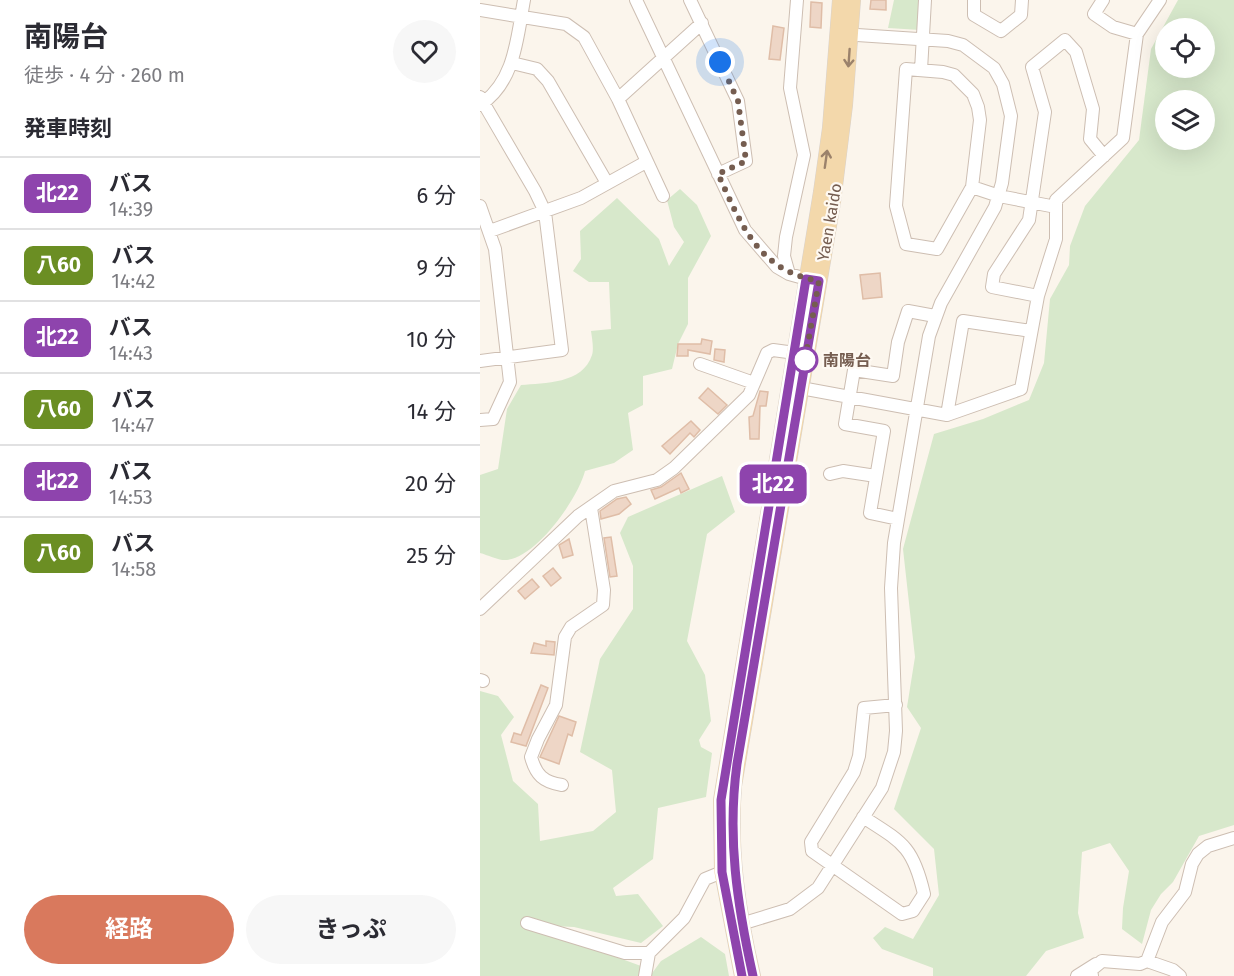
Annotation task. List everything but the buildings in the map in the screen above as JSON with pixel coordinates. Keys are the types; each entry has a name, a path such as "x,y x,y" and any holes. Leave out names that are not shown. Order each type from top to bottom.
{"main road":[{"name":"Yaen kaido","path":"840,0 844,35"},
{"name":"Yaen kaido","path":"753,976 741,924 732,850 734,786 801,388 828,144 844,35 852,0"},
{"name":"Yaen kaido","path":"742,976 722,872 721,800 726,758 795,353 812,280"}],"street":[{"path":"480,361 562,350 544,212 535,191 481,102 495,93 512,63 524,0"},
{"path":"636,0 739,219 752,241 769,259 789,274 812,280"},
{"path":"690,0 738,101 745,135 746,161 718,174"},
{"path":"789,274 784,256 786,237 804,155 789,88 797,0"},
{"path":"921,70 925,0"},
{"path":"974,0 974,15 1001,31 1022,15 1023,0"},
{"path":"1103,0 1094,14 1113,27 1137,34"},
{"path":"801,388 947,415 1021,389 1038,296 1056,239 1056,200 1123,138 1137,34 1160,0"},
{"path":"480,10 566,24 584,37 618,99 663,196"},
{"path":"618,99 702,23"},
{"path":"741,924 778,914 805,900 818,888 835,864 889,771 894,752 896,705 891,588 898,519 929,336 935,316 999,196 1011,116 1003,84 994,68 963,45 923,39 844,35"},
{"path":"1038,296 992,287 994,274 1029,220 1045,112 1032,67 1065,40 1076,52 1093,109 1090,139 1104,156"},
{"path":"512,63 537,69 548,81 607,183"},
{"path":"906,69 954,75 973,94 980,120 972,187 936,249 906,244 896,206 906,69"},
{"path":"490,231 581,198 646,162"},
{"path":"972,187 999,196 1056,207"},
{"path":"480,206 495,249 510,382 493,419 480,420"},
{"path":"898,519 870,513 884,431 845,424 849,397 854,370 893,376 898,342 908,311 935,316"},
{"path":"947,415 963,321 1031,331"},
{"path":"480,609 570,523 614,491 657,480 674,468 749,395 767,353 773,350 795,353"},
{"path":"700,364 754,382"},
{"path":"830,474 843,471 876,476"},
{"path":"562,784 549,783 539,776 531,758 556,705 565,637 571,627 603,605 604,590 591,508"},
{"path":"863,817 902,842 919,872 924,894 913,911 902,914 835,864 812,850 811,842 854,772 859,756 864,708 896,705"},
{"path":"1147,961 1162,922 1185,892 1192,864 1198,854 1208,846 1234,838"},
{"path":"645,976 649,953 684,918 705,879 722,872"},
{"path":"527,923 625,954 649,953"},
{"path":"1077,976 1094,970 1102,961 1140,964 1147,961 1173,969 1180,976"}],"green space":[{"path":"894,0 921,0 920,30 888,28"},
{"path":"1178,0 1234,0 1234,825 1199,836 1173,882 1161,894 1151,910 1142,944 1122,929 1129,871 1110,843 1082,852 1078,913 1084,938 1046,951 1026,976 933,976 933,968 882,949 873,938 885,927 913,939 939,895 934,849 894,809 921,728 907,707 915,657 903,549 934,434 983,419 1029,400 1044,363 1050,299 1069,265 1070,246 1085,206 1139,140 1151,49 1155,42 1155,78 1215,78 1215,18 1168,18"},
{"path":"680,189 697,205 711,236 688,278 688,324 678,344 672,369 643,376 643,405 628,413 633,450 614,463 585,471 565,510 555,524 531,548 507,560 480,553 480,475 498,469 507,409 521,385 572,377 587,365 592,355 591,331 611,329 609,282 589,282 573,271 581,259 580,231 617,198 659,239 669,266 684,242 674,227 667,200"},
{"path":"722,476 735,512 707,534 687,641 705,675 711,721 699,740 701,747 712,753 706,797 658,808 653,859 613,888 616,896 638,894 663,926 641,943 574,927 552,926 548,932 641,966 638,976 480,976 480,691 498,696 514,717 501,735 513,781 538,804 540,841 593,831 616,812 612,770 580,752 600,659 633,609 633,566 620,533 628,517"},
{"path":"701,937 725,954 729,976 650,976 661,961"}],"bus line":[{"name":"北22","path":"742,976 727,909 722,872 721,800 726,758 806,279 819,281 737,764 732,808 731,829 736,895 753,976"}],"place":[{"name":"南陽台","path":"805,360"}],"route":[{"path":"720,62 738,101 745,135 746,161 718,174 752,241 777,267 789,274 819,281 805,360"}]}
